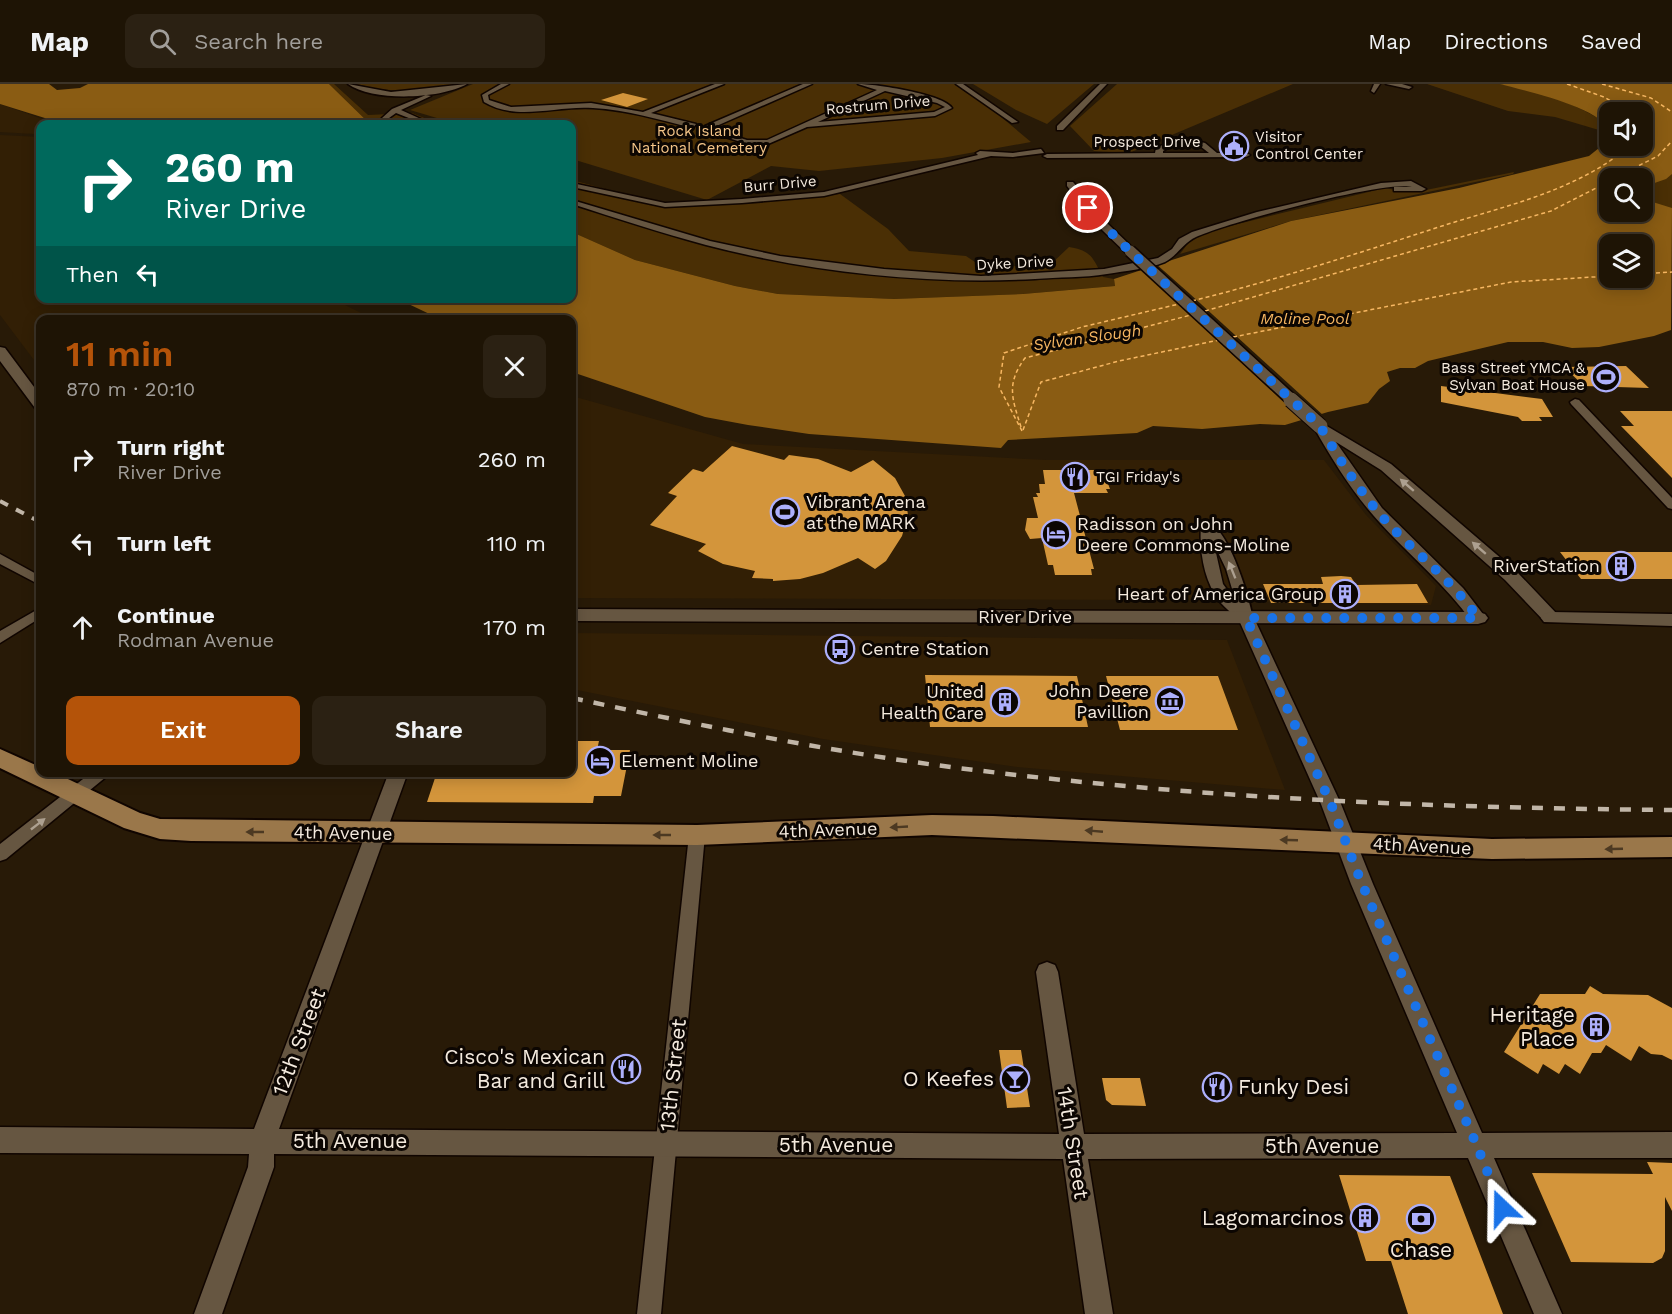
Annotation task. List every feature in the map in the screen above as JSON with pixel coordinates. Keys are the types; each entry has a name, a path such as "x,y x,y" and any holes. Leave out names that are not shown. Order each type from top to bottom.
{"main road":[{"path":"0,351 36,400"},
{"name":"River Drive","path":"576,615 1478,618"},
{"path":"1551,618 1672,620"},
{"name":"4th Avenue","path":"0,758 36,775"},
{"name":"4th Avenue","path":"40,777 133,821 160,829 191,831 697,835 983,825 1492,849 1672,848"}],"street":[{"path":"351,84 365,90 386,93 445,89"},
{"path":"388,120 386,118 394,110 445,89 464,84"},
{"path":"506,84 487,93 486,100 492,105 511,109 584,105 643,114 753,142 768,142 884,89"},
{"path":"643,114 721,84"},
{"path":"706,131 809,84"},
{"path":"861,84 884,89"},
{"path":"959,84 1014,122"},
{"path":"1060,128 1104,84"},
{"path":"1389,84 1409,87"},
{"name":"Rostrum Drive","path":"807,125 935,114 944,112 949,106 939,101 884,89"},
{"path":"394,110 419,120"},
{"path":"834,112 832,115 837,118 851,121"},
{"path":"1160,156 1159,150 1165,145 1182,142 1207,146 1213,153 1212,155"},
{"name":"Burr Drive","path":"974,153 1013,155 1044,153"},
{"name":"Prospect Drive","path":"1044,153 1160,156 1246,155"},
{"name":"Burr Drive","path":"576,185 610,195 664,205 811,196 990,154"},
{"name":"Dyke Drive","path":"576,203 708,243 780,259 884,272 981,279 1104,272 1161,260 1175,251 1182,241 1195,234 1260,214 1381,185 1411,183 1422,186 1422,189 1397,189"},
{"path":"1070,184 1104,226 1320,426 1380,462 1511,576 1551,618"},
{"path":"625,218 664,205"},
{"path":"1575,402 1672,505"},
{"path":"1320,426 1335,452 1381,514 1406,542 1467,601 1478,618"},
{"path":"1246,618 1223,598 1208,558 1205,541 1207,526 1221,541 1243,597 1246,618 1311,756 1362,884 1548,1314"},
{"path":"0,558 36,579"},
{"path":"0,638 36,615"},
{"path":"0,854 98,777"},
{"name":"12th Street","path":"208,1314 261,1167 262,1141 397,777"},
{"name":"13th Street","path":"649,1314 697,835"},
{"name":"14th Street","path":"1047,972 1099,1314"},
{"name":"5th Avenue","path":"0,1140 1074,1147 1672,1145"}],"shaded area":[{"path":"0,104 45,120 36,120 36,133 34,134 0,132"},
{"path":"90,104 66,120 50,120"},
{"path":"0,135 36,137 36,303 341,303 365,315 36,315 36,363 0,315"},
{"path":"576,397 743,444 1046,460 1324,460 1366,515 1436,586 1431,605 1191,600 576,598"},
{"path":"576,633 1227,640 1285,790 1017,767 823,739 576,690"}],"green space":[{"path":"329,84 334,84 368,115 412,113 429,120 366,120"},
{"path":"357,84 456,84 394,90"},
{"name":"Rock Island National Cemetery","path":"473,84 954,84 994,111 1031,142 942,158 819,171 771,166 707,200 576,160 576,120 444,120 410,110"},
{"path":"973,84 1094,84 1047,124 1016,110"},
{"path":"1117,84 1293,84 1129,153 1094,151 1070,126"},
{"path":"1427,84 1501,84 1529,90 1586,111 1599,119 1599,130 1555,117 1508,111"},
{"path":"1672,166 1672,210 1653,205 1653,173"},
{"path":"1514,172 1291,221 1180,254 1189,242 1210,231 1282,213 1385,188 1404,192 1426,190"},
{"path":"576,181 668,206 840,194 888,229 909,251 966,256 984,268 1051,264 1069,247 1087,253 1103,277 1114,279 1115,286 1023,294 894,299 778,294 735,286 635,260 576,234"}],"water":[{"path":"0,84 49,84 57,90 80,88 88,84 329,84 366,120 51,120 0,104"},
{"name":"Moline Pool","path":"1500,84 1672,84 1672,174 1653,184 1653,168 1599,168 1599,222 1653,222 1653,202 1672,208 1671,330 1654,336 1599,347 1572,348 1543,342 1508,342 1428,361 1415,368 1400,368 1387,372 1390,381 1379,389 1368,403 1285,425 1260,424 1202,429 1153,426 1137,433 1008,440 1001,448 809,434 705,417 576,373 576,315 432,315 406,303 576,303 576,234 635,260 735,286 778,294 894,299 1023,294 1115,286 1114,279 1291,221 1459,188 1589,156 1599,148 1599,156 1653,156 1653,102 1599,102 1599,119 1561,101"}],"pier":[{"path":"1155,263 1324,416 1305,422 1140,268"}],"building":[{"path":"623,93 648,99 627,107 601,100"},
{"name":"Bass Street YMCA & Sylvan Boat House","path":"1626,366 1649,388 1584,386 1564,367"},
{"path":"1441,386 1542,399 1553,417 1539,417 1542,421 1522,421 1518,417 1441,402"},
{"path":"1620,411 1672,411 1672,478 1621,426 1634,426"},
{"name":"Vibrant Arena at the MARK","path":"732,446 784,460 789,455 818,459 851,472 873,460 895,478 905,496 908,515 902,536 886,561 875,569 858,558 823,573 800,579 773,581 773,579 752,578 755,571 723,564 698,551 706,544 650,525 677,496 668,493 693,469 703,472"},
{"name":"Radisson on John Deere Commons-Moline","path":"1043,470 1103,470 1110,489 1106,489 1108,493 1074,493 1094,569 1091,569 1092,575 1055,575 1053,565 1048,565 1042,538 1030,539 1025,530 1027,518 1038,518 1033,497 1038,497 1036,493 1040,493 1039,484 1045,484"},
{"name":"RiverStation","path":"1560,552 1672,552 1672,579 1581,579"},
{"name":"Heart of America Group","path":"1321,577 1351,577 1356,585 1417,584 1428,603 1271,603 1263,584 1323,584"},
{"name":"United Health Care","path":"925,675 1077,676 1088,727 930,727"},
{"name":"John Deere Pavillion","path":"1106,676 1218,676 1238,730 1120,730"},
{"name":"Element Moline","path":"576,741 599,741 597,750 630,750 621,796 594,796 593,803 427,802 435,777 576,777"},
{"name":"Heritage Place","path":"1590,986 1603,994 1648,995 1672,1008 1672,1060 1662,1055 1651,1054 1639,1046 1631,1061 1606,1045 1601,1053 1592,1053 1580,1074 1565,1064 1559,1074 1543,1064 1538,1074 1504,1052 1540,994 1585,994"},
{"name":"O Keefes","path":"999,1050 1021,1050 1030,1107 1007,1108"},
{"path":"1102,1078 1140,1078 1146,1106 1112,1105 1106,1100"},
{"path":"1647,1162 1672,1163 1672,1211 1665,1197 1665,1251 1662,1258 1653,1263 1571,1262 1532,1173 1653,1174"},
{"name":"Chase","path":"1339,1175 1450,1176 1503,1314 1408,1314 1391,1261 1366,1261"}],"ferry route":[{"path":"1567,84 1612,102"},
{"path":"1602,84 1651,98 1672,112"},
{"path":"1634,168 1658,156 1672,141"},
{"path":"1192,301 1317,266 1540,195 1587,175 1616,156"},
{"path":"1205,311 1551,211 1599,187"},
{"path":"1653,273 1672,272"},
{"path":"1233,337 1511,282 1599,277"},
{"path":"1022,431 999,387 1004,353 1082,327 1179,304"},
{"path":"1021,427 1012,391 1015,376 1025,358 1191,315"},
{"path":"1023,430 1041,382 1119,361 1219,340"}],"railway":[{"path":"0,501 36,520"},
{"path":"576,699 828,749 1069,781 1327,800 1499,807 1672,810"}],"place":[{"name":"Visitor Control Center","path":"1234,146"},
{"name":"Bass Street YMCA & Sylvan Boat House","path":"1606,377"},
{"name":"TGI Friday's","path":"1075,477"},
{"name":"Vibrant Arena at the MARK","path":"785,512"},
{"name":"Radisson on John Deere Commons-Moline","path":"1056,534"},
{"name":"RiverStation","path":"1621,566"},
{"name":"Heart of America Group","path":"1345,594"},
{"name":"Centre Station","path":"840,649"},
{"name":"John Deere Pavillion","path":"1170,701"},
{"name":"United Health Care","path":"1005,702"},
{"name":"Element Moline","path":"600,761"},
{"name":"Heritage Place","path":"1596,1027"},
{"name":"Cisco's Mexican Bar and Grill","path":"626,1069"},
{"name":"O Keefes","path":"1015,1079"},
{"name":"Funky Desi","path":"1217,1087"},
{"name":"Lagomarcinos","path":"1365,1218"},
{"name":"Chase","path":"1421,1219"}],"route":[{"path":"1088,208 1119,241 1158,274 1314,419 1383,518 1467,601 1478,618 1246,618 1311,756 1362,884 1502,1208"}],"water label":[{"name":"Sylvan Slough","path":"1087,337"}]}
